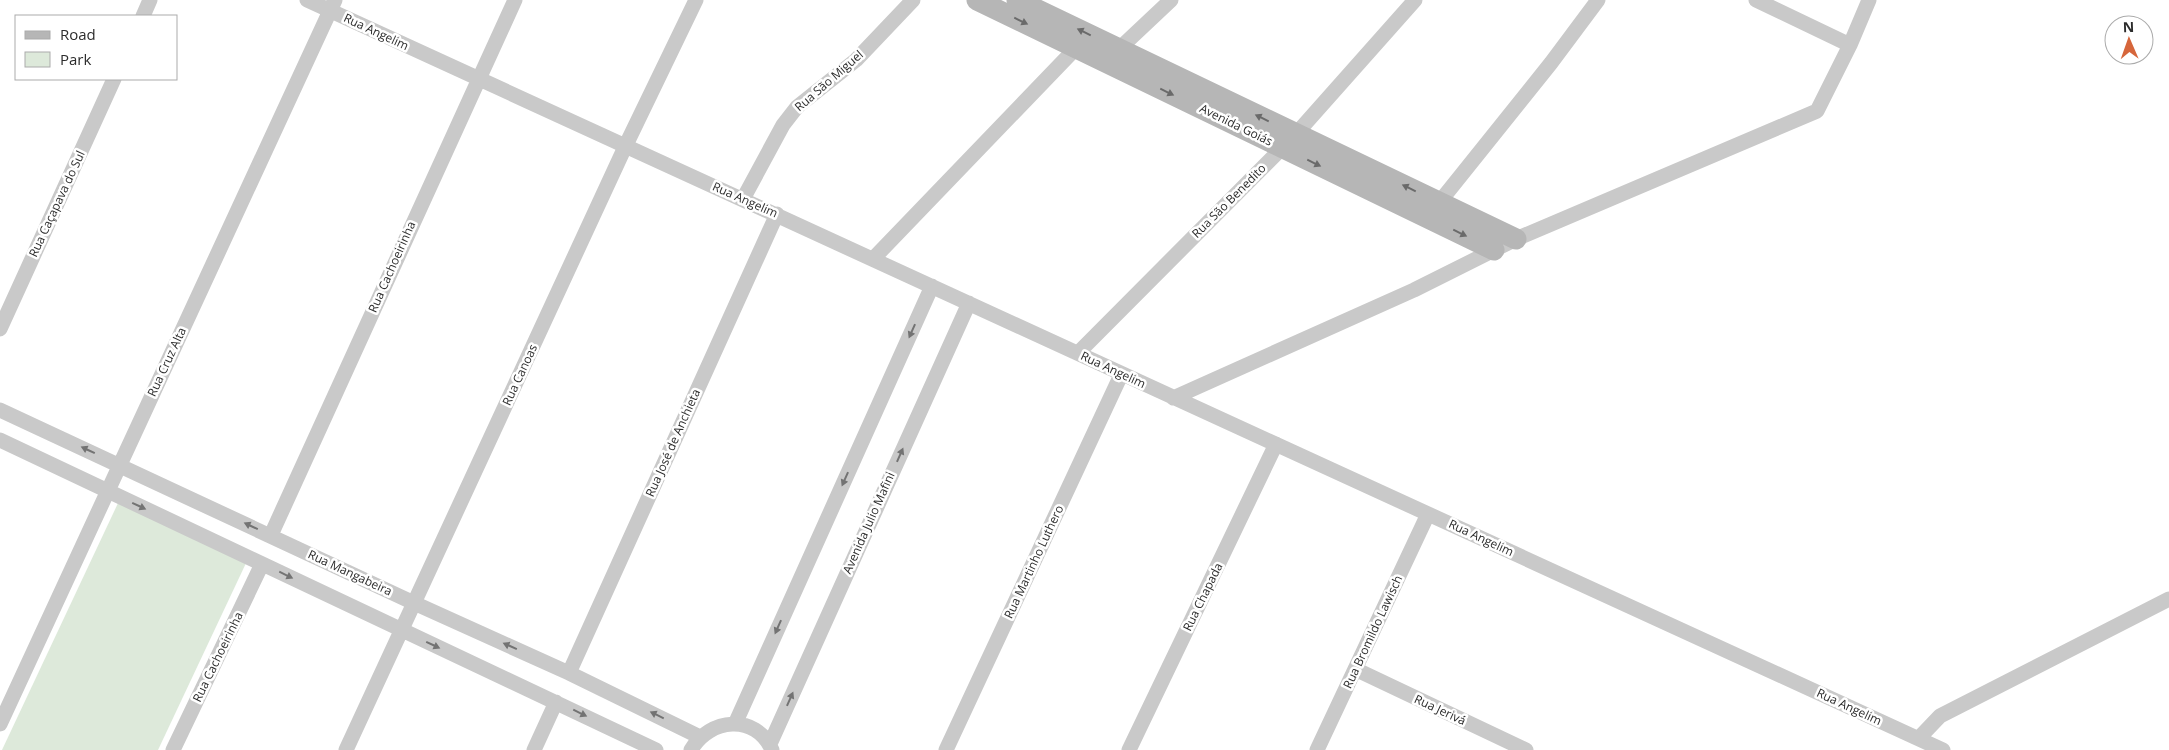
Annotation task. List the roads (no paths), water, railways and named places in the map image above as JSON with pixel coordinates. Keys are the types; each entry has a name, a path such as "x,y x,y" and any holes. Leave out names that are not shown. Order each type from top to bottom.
{"street":[{"path":"143,15 150,0"},
{"name":"Rua Angelim","path":"307,0 332,5 478,79 625,147 777,214 1078,353 1121,375 1276,444 1943,750"},
{"name":"Rua Cachoeirinha","path":"271,535 515,0"},
{"name":"Rua Canoas","path":"346,750 625,147 696,0"},
{"name":"Rua São Miguel","path":"743,199 783,125 797,107 856,60 914,0"},
{"name":"Avenida Goiás","path":"977,0 1076,48 1289,141 1434,210 1516,239"},
{"path":"1119,49 1170,0"},
{"name":"Rua São Benedito","path":"1078,353 1289,141 1414,0"},
{"path":"1434,210 1551,63 1598,0"},
{"path":"1756,0 1850,45"},
{"path":"1173,398 1414,290 1516,239 1818,112 1869,0"},
{"name":"Avenida Goiás","path":"1025,2 1119,49 1289,141"},
{"name":"Rua Cruz Alta","path":"0,724 332,5"},
{"path":"873,259 1076,48"},
{"name":"Rua Caçapava do Sul","path":"0,329 114,80"},
{"name":"Avenida Goiás","path":"1434,210 1494,250"},
{"name":"Rua José de Anchieta","path":"569,673 777,214"},
{"path":"734,724 932,286"},
{"name":"Avenida Julio Mafini","path":"771,747 969,304"},
{"name":"Rua Martinho Luthero","path":"946,750 1121,375"},
{"name":"Rua Mangabeira","path":"0,410 569,673 700,737"},
{"path":"0,440 656,750"},
{"name":"Rua Chapada","path":"1129,750 1276,444"},
{"name":"Rua Bromildo Lawisch","path":"1317,750 1428,514"},
{"name":"Rua Cachoeirinha","path":"173,750 262,564"},
{"path":"1919,738 1940,716 2169,599"},
{"name":"Rua Jerivá","path":"1355,669 1526,750"},
{"path":"534,750 556,702"},
{"path":"691,750 700,737 716,727 734,724 748,727 760,733 771,747"}]}
